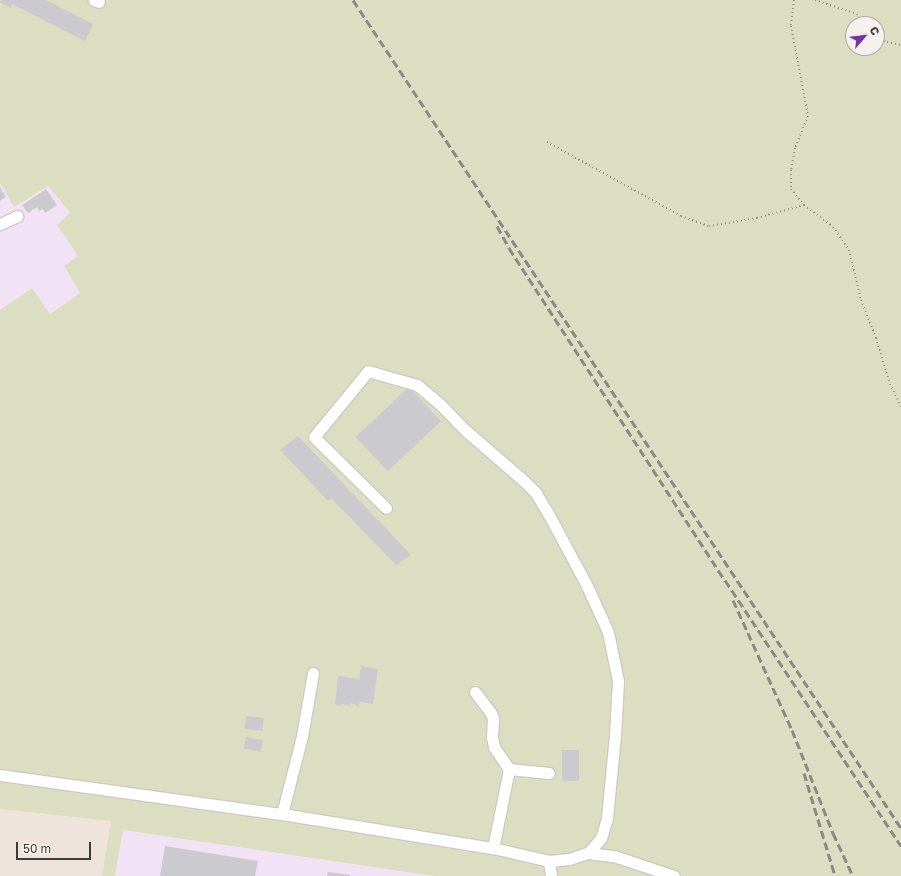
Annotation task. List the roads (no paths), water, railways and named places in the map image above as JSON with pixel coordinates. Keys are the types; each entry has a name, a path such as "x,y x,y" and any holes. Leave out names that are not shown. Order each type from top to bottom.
{"street":[{"path":"0,224 17,216"},
{"path":"386,508 314,437 368,371 417,385 441,405 464,429 536,493 586,584 608,632 618,681 615,736 607,818 601,838 588,853"},
{"path":"282,814 302,736 313,673"},
{"path":"475,692 491,713 493,718 492,737 494,747 509,769 493,848"},
{"path":"509,769 549,773"},
{"path":"0,775 282,814 493,848 549,861 568,860 588,853 614,856 651,870 674,876"},
{"path":"549,861 551,876"}],"railway":[{"path":"353,0 901,828"},
{"path":"497,226 509,248 725,580 901,846"},
{"path":"733,600 792,730 833,833 853,876"},
{"path":"804,773 835,876"}]}
